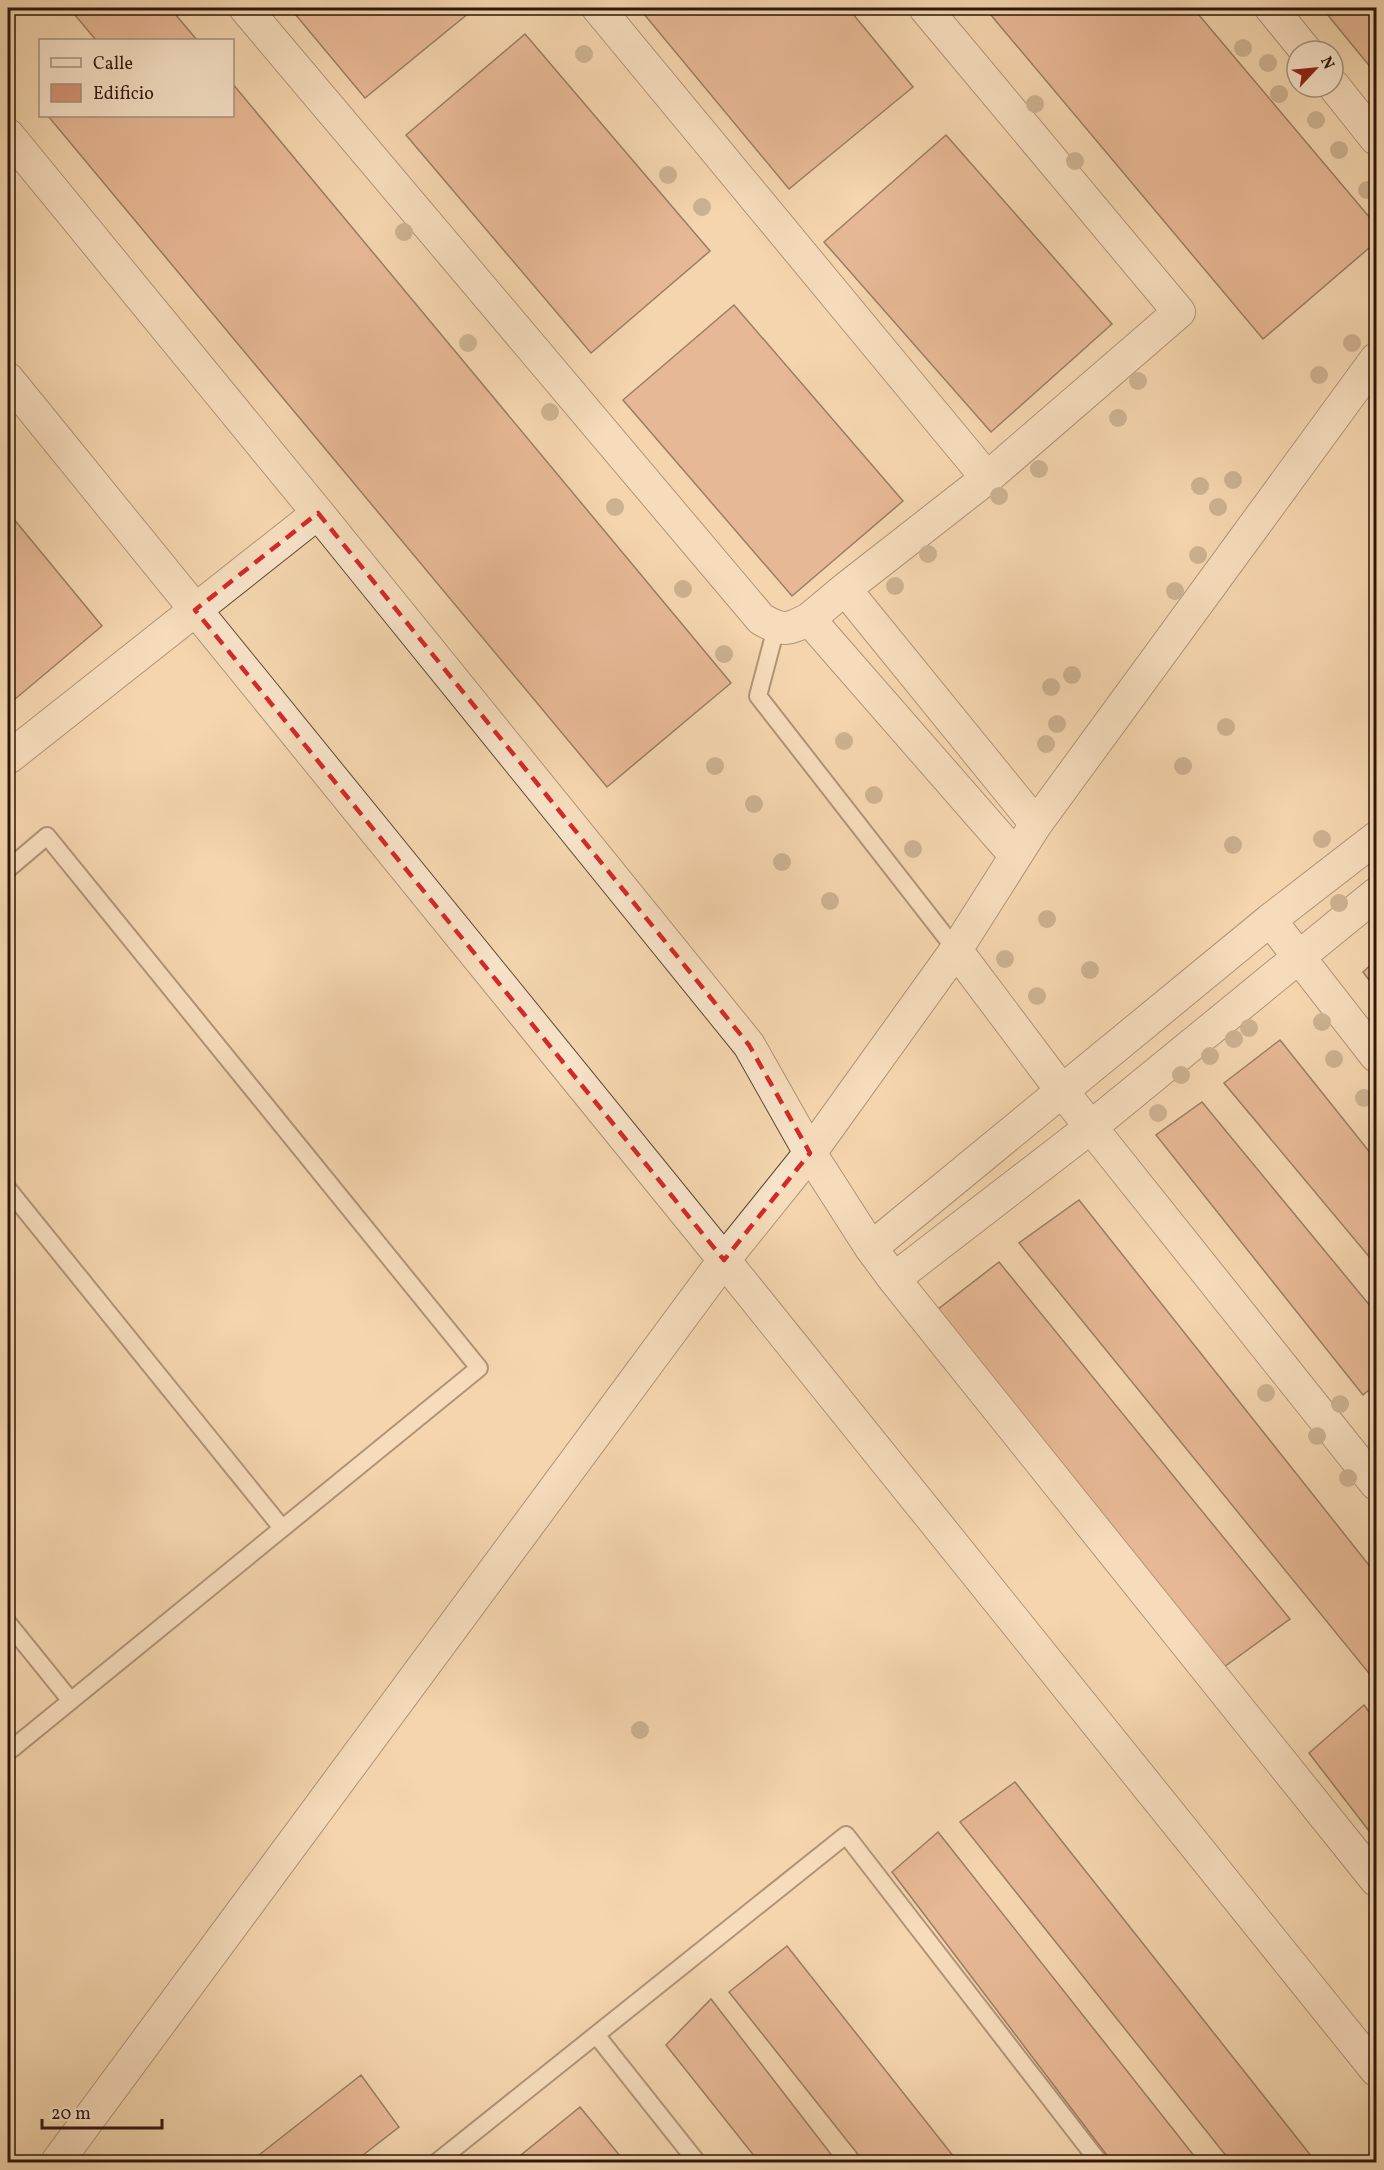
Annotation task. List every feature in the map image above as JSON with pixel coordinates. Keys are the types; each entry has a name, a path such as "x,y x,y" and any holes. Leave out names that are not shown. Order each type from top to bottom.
{"street":[{"path":"245,8 761,619 776,628 790,629 809,620 987,478 1179,312 925,8"},
{"path":"598,8 987,478"},
{"path":"1271,8 1296,39"},
{"path":"1344,99 1377,139"},
{"path":"8,135 749,1045 810,1153 871,1248 894,1279 1377,1880"},
{"path":"68,2158 724,1260 810,1153 956,950 1036,824 1377,360"},
{"path":"8,379 724,1260 1377,2070"},
{"path":"8,758 318,513"},
{"path":"845,589 1036,824"},
{"path":"809,620 1015,855"},
{"path":"871,1248 1270,920 1377,838"},
{"path":"894,1279 1091,1127 1377,894"},
{"path":"1270,920 1377,1056"},
{"path":"956,950 1062,1091 1377,1484"}],"lane":[{"path":"776,628 758,696 956,950"},
{"path":"8,869 47,836 479,1368 8,1752"},
{"path":"8,1189 282,1528"},
{"path":"8,1623 71,1701"},
{"path":"437,2163 846,1835 1099,2163"},
{"path":"597,2036 697,2163"}],"highlighted area":[{"path":"318,513 749,1045 810,1153 724,1260 195,610"}],"building":[{"path":"69,8 170,8 196,39 95,39"},
{"path":"290,8 475,8 365,98"},
{"path":"639,8 848,8 913,87 789,189"},
{"path":"985,8 1193,8 1376,225 1376,242 1263,339"},
{"path":"1322,8 1376,8 1376,74"},
{"path":"525,34 710,251 591,353 406,135"},
{"path":"234,85 731,683 607,787 49,117 234,117"},
{"path":"946,135 1112,324 991,432 824,242"},
{"path":"734,305 903,501 792,596 623,400"},
{"path":"8,512 102,626 8,705"},
{"path":"1376,960 1376,989 1363,972"},
{"path":"1280,1040 1376,1160 1376,1265 1224,1083"},
{"path":"1202,1102 1376,1313 1376,1384 1363,1395 1156,1135"},
{"path":"1079,1200 1376,1574 1376,1682 1019,1243"},
{"path":"999,1262 1290,1619 1224,1667 937,1310"},
{"path":"1364,1705 1376,1721 1376,1840 1309,1753"},
{"path":"1015,1782 1316,2162 1231,2162 960,1822"},
{"path":"938,1832 1199,2162 1112,2162 892,1872"},
{"path":"787,1946 958,2162 864,2162 729,1992"},
{"path":"711,1999 837,2162 759,2162 666,2045"},
{"path":"361,2075 399,2127 354,2162 250,2162"},
{"path":"580,2107 625,2162 526,2162 521,2155"}]}
